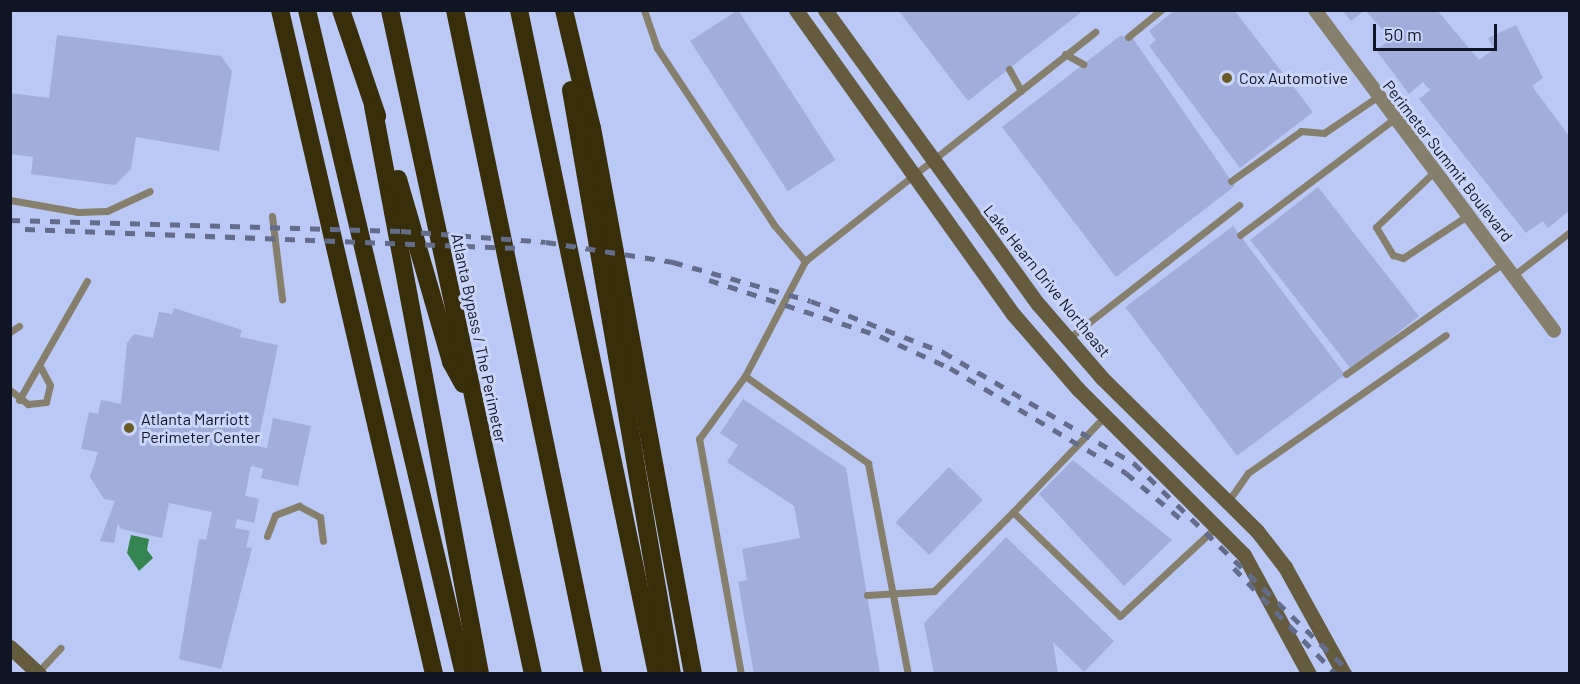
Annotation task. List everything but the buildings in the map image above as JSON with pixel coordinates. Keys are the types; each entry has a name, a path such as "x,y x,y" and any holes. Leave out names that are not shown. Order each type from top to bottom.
{"highway":[{"path":"280,10 434,674"},
{"path":"307,10 464,674"},
{"path":"341,10 374,106 451,362 472,401"},
{"name":"Atlanta Bypass / The Perimeter","path":"390,10 472,401 533,674"},
{"path":"455,10 593,674"},
{"path":"519,10 657,674"},
{"path":"558,10 672,674"},
{"path":"564,10 598,162 693,674"},
{"path":"374,106 480,674"}],"street":[{"path":"796,10 1013,314 1105,416 1244,555 1309,674"},
{"name":"Lake Hearn Drive Northeast","path":"825,10 930,161 1102,378 1229,500 1285,567 1344,674"},
{"name":"Perimeter Summit Boulevard","path":"1315,10 1377,97 1467,216 1505,262 1554,331"},
{"path":"10,647 38,673"}],"lane":[{"path":"644,10 657,48 774,225 805,261"},
{"path":"1128,37 1161,10"},
{"path":"741,674 699,439 745,376 805,261 1095,32"},
{"path":"1065,54 1083,64"},
{"path":"1009,69 1021,91"},
{"path":"1231,181 1301,131 1324,133 1377,97"},
{"path":"1240,235 1394,119"},
{"path":"1434,172 1376,227 1393,255 1403,258 1467,216"},
{"path":"10,200 78,212 107,211 150,191"},
{"path":"1069,338 1239,205"},
{"path":"272,216 282,299"},
{"path":"1514,275 1569,232"},
{"path":"1346,374 1505,262"},
{"path":"20,400 41,368 87,281"},
{"path":"10,332 19,326"},
{"path":"1229,500 1248,472 1446,335"},
{"path":"10,390 20,400 37,406 46,402 50,386 41,368"},
{"path":"745,376 868,463 908,674"},
{"path":"867,595 934,591 1105,416"},
{"path":"267,536 275,515 299,506 320,517 323,541"},
{"path":"1013,512 1120,616 1215,528"},
{"path":"38,673 60,648"}],"shaded area":[{"path":"131,535 149,539 147,550 153,558 139,571 127,553"}],"railway":[{"path":"10,220 401,231 546,242 673,262 811,301 943,352 1134,463 1352,674"},
{"path":"25,229 523,248"},
{"path":"709,280 880,336 950,368 1126,473 1181,519"},
{"path":"1234,568 1336,674"}],"place":[{"name":"Cox Automotive","path":"1227,78"},
{"name":"Atlanta Marriott Perimeter Center","path":"129,428"}]}
